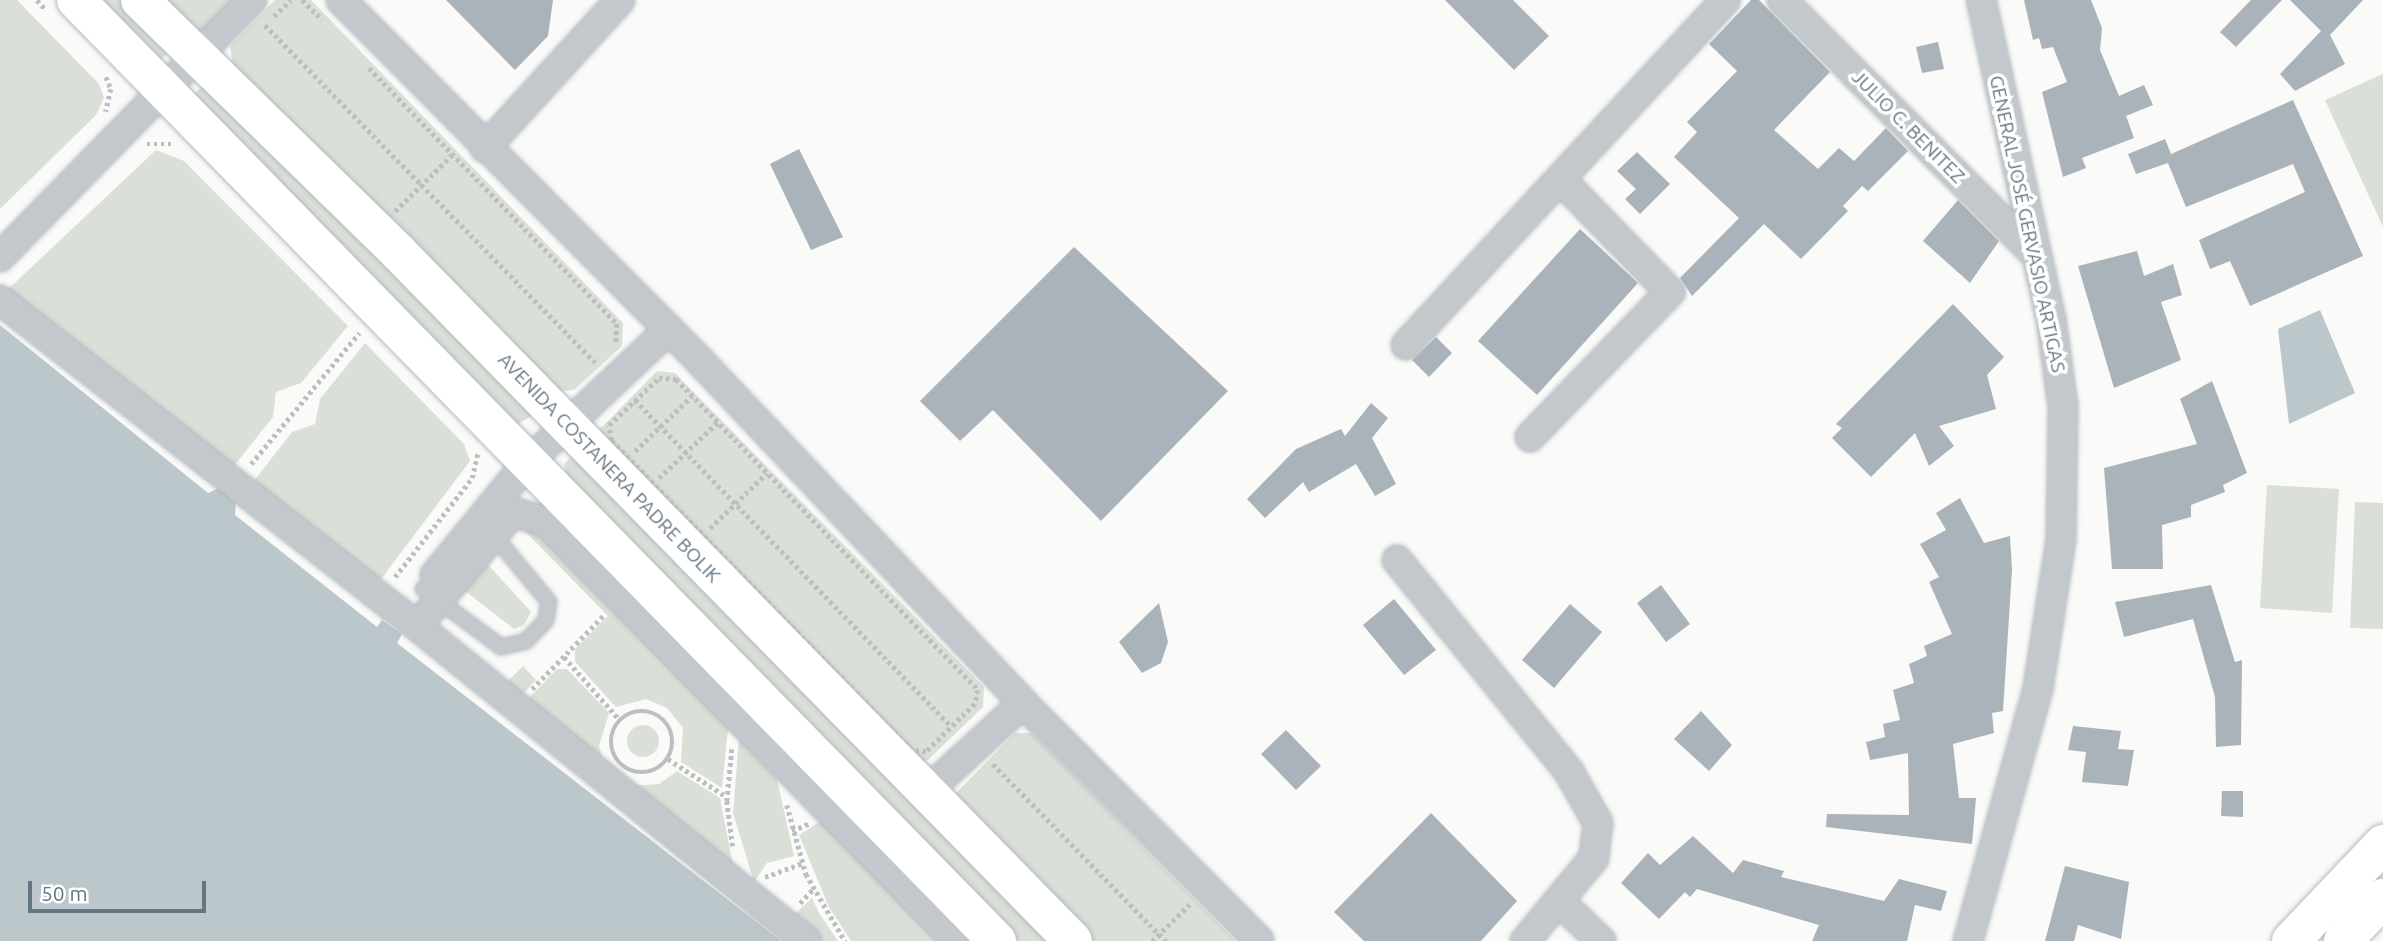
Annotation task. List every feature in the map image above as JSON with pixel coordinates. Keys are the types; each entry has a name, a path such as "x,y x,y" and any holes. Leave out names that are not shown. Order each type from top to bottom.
{"main road":[{"name":"AVENIDA COSTANERA PADRE BOLIK","path":"140,0 567,426 1073,941"},
{"path":"65,10 162,93 997,941"},
{"path":"2291,941 2383,844"},
{"path":"2343,941 2383,898"}],"street":[{"path":"0,257 252,0"},
{"path":"341,0 485,148 669,329 1023,703 1259,941"},
{"path":"485,148 620,0"},
{"path":"1406,345 1562,181 1725,0"},
{"name":"JULIO C. BENITEZ","path":"1782,0 2034,253"},
{"name":"GENERAL JOSÉ GERVASIO ARTIGAS","path":"1968,941 2038,688 2061,539 2063,405 1982,0"},
{"path":"1530,437 1670,292 1562,181"},
{"path":"0,300 233,486 380,597 404,623 517,705 806,941"},
{"path":"404,623 431,595 486,528 527,463 669,329"},
{"path":"486,528 513,512 537,516 957,941"},
{"path":"1397,560 1569,772 1598,823 1594,858 1562,904 1525,941"},
{"path":"926,792 1023,703"},
{"path":"1562,904 1601,941"}],"lane":[{"path":"431,595 501,647 526,641 546,620 549,602 486,528"}],"path":[{"path":"37,0 65,10"},
{"path":"302,0 331,29"},
{"path":"265,25 595,362"},
{"path":"359,58 617,324 619,336 610,348"},
{"path":"95,124 111,102 101,72"},
{"path":"134,155 162,141 183,149"},
{"path":"390,216 453,155"},
{"path":"353,319 372,338"},
{"path":"233,486 362,329"},
{"path":"588,369 602,355"},
{"path":"664,377 676,379 692,396 978,690 975,704 926,752 911,750 653,484 628,457 608,429 635,400 664,377"},
{"path":"628,457 692,396"},
{"path":"635,400 952,727"},
{"path":"653,484 718,422"},
{"path":"380,597 472,478 478,466 472,440"},
{"path":"703,535 767,472"},
{"path":"517,705 604,616"},
{"path":"564,657 620,720"},
{"path":"640,710 662,717 673,737 668,759 649,772 621,765 610,739 620,720 640,710"},
{"path":"735,856 727,797 737,716"},
{"path":"982,773 1001,756"},
{"path":"668,759 727,797"},
{"path":"780,760 803,863 845,941"},
{"path":"993,764 1166,941"},
{"path":"750,896 769,873 803,863"},
{"path":"1181,893 1198,911"},
{"path":"1152,941 1190,903"}],"shaded area":[{"path":"0,0 17,0 99,84 104,98 96,115 0,209"},
{"path":"97,0 129,0 171,52 159,60"},
{"path":"140,0 252,0 196,58"},
{"path":"275,0 311,0 623,323 622,346 574,390 557,391 233,66 230,46"},
{"path":"2383,74 2383,227 2325,100"},
{"path":"202,86 536,410 532,416 516,425 195,94"},
{"path":"156,150 184,161 348,326 301,383 276,392 273,417 230,471 4,293"},
{"path":"2320,310 2355,393 2289,424 2278,329"},
{"path":"0,325 208,493 219,488 236,501 235,515 377,627 382,620 402,634 397,643 781,941 0,941"},
{"path":"365,343 464,444 470,461 375,587 250,486 292,432 315,424 320,399"},
{"path":"657,371 675,373 984,687 983,707 928,760 922,762 599,430"},
{"path":"574,454 1058,941 1019,941 567,477 564,464"},
{"path":"2267,485 2339,489 2332,613 2260,608"},
{"path":"2355,502 2383,503 2383,629 2350,628"},
{"path":"521,515 729,718 722,788 681,762 683,728 667,708 646,699 616,707 575,662 575,649 608,616 513,519"},
{"path":"483,559 531,612 524,625 514,629 460,587"},
{"path":"523,666 536,680 518,699 502,687"},
{"path":"557,669 567,669 609,713 599,746 604,763 523,704"},
{"path":"643,725 654,730 659,741 654,752 643,757 632,752 627,741 632,730"},
{"path":"1015,733 1031,733 1236,941 1090,941 952,797"},
{"path":"739,738 777,779 794,856 767,863 754,882 733,813"},
{"path":"677,771 720,798 735,876 632,786 659,784"},
{"path":"821,821 939,941 851,941 829,907 799,835"},
{"path":"812,898 838,941 816,941 794,915"}],"building":[{"path":"446,0 553,0 548,36 515,70"},
{"path":"1445,0 1513,0 1549,36 1514,70"},
{"path":"1751,0 1759,0 1830,72 1774,130 1818,169 1839,148 1854,161 1886,128 1908,151 1868,191 1862,186 1843,206 1848,211 1801,259 1764,224 1692,296 1680,278 1739,218 1674,157 1697,132 1687,122 1737,71 1709,44"},
{"path":"2024,0 2091,0 2102,28 2100,50 2119,96 2144,85 2153,105 2126,116 2134,138 2082,158 2086,168 2063,177 2042,92 2067,82 2053,47 2042,49 2039,38 2033,40"},
{"path":"2251,0 2282,0 2236,47 2220,32"},
{"path":"2290,0 2363,0 2330,35 2345,64 2295,91 2280,74 2321,31"},
{"path":"1938,42 1944,69 1922,73 1916,47"},
{"path":"2293,100 2363,256 2250,306 2230,261 2210,269 2199,240 2305,192 2293,164 2186,207 2168,163 2136,174 2128,154 2165,139 2171,154"},
{"path":"799,149 843,237 811,250 770,164"},
{"path":"1637,152 1670,184 1640,214 1625,199 1636,189 1617,171"},
{"path":"1958,200 1999,241 1970,283 1923,241"},
{"path":"1580,229 1638,283 1537,395 1478,341"},
{"path":"1074,247 1228,391 1101,521 993,410 960,441 920,401"},
{"path":"2137,251 2144,276 2173,264 2182,295 2161,302 2181,360 2114,388 2078,266"},
{"path":"1953,304 2004,357 1987,375 1996,409 1939,426 1954,446 1929,466 1915,433 1871,477 1832,438 1842,428 1836,424"},
{"path":"1436,337 1452,353 1429,377 1412,360"},
{"path":"2212,381 2247,473 2223,485 2225,492 2191,505 2191,517 2162,525 2163,569 2112,569 2104,468 2197,444 2180,399"},
{"path":"1371,403 1388,418 1372,438 1396,484 1375,496 1356,464 1309,492 1303,482 1265,518 1247,499 1296,449 1341,429 1345,436"},
{"path":"1960,498 1984,543 2010,536 2012,570 2003,711 1992,713 1994,733 1953,744 1959,798 1976,798 1972,844 1826,827 1827,814 1909,815 1908,753 1870,760 1866,742 1885,737 1883,724 1900,720 1893,690 1914,683 1909,664 1927,656 1924,646 1952,634 1929,582 1939,577 1920,544 1946,530 1936,513"},
{"path":"1661,585 1690,624 1666,642 1637,603"},
{"path":"2211,585 2235,662 2242,660 2241,745 2216,747 2215,697 2193,619 2124,637 2115,602"},
{"path":"1394,599 1436,650 1404,675 1363,625"},
{"path":"1159,603 1168,642 1161,663 1142,673 1119,642"},
{"path":"1570,604 1602,632 1554,688 1522,660"},
{"path":"1701,711 1732,745 1709,771 1674,739"},
{"path":"2073,726 2121,731 2118,749 2134,750 2128,786 2082,782 2086,752 2068,750"},
{"path":"1286,730 1321,766 1296,790 1261,754"},
{"path":"2222,791 2243,791 2243,817 2221,816"},
{"path":"1431,813 1517,901 1481,941 1364,941 1334,912"},
{"path":"1693,836 1733,873 1743,860 1784,871 1781,877 1884,901 1899,879 1947,891 1941,911 1915,905 1907,941 1812,941 1819,925 1697,889 1690,897 1685,892 1659,919 1621,883 1648,853 1660,865"},
{"path":"2065,866 2129,882 2121,939 2078,925 2074,941 2045,941"}]}
